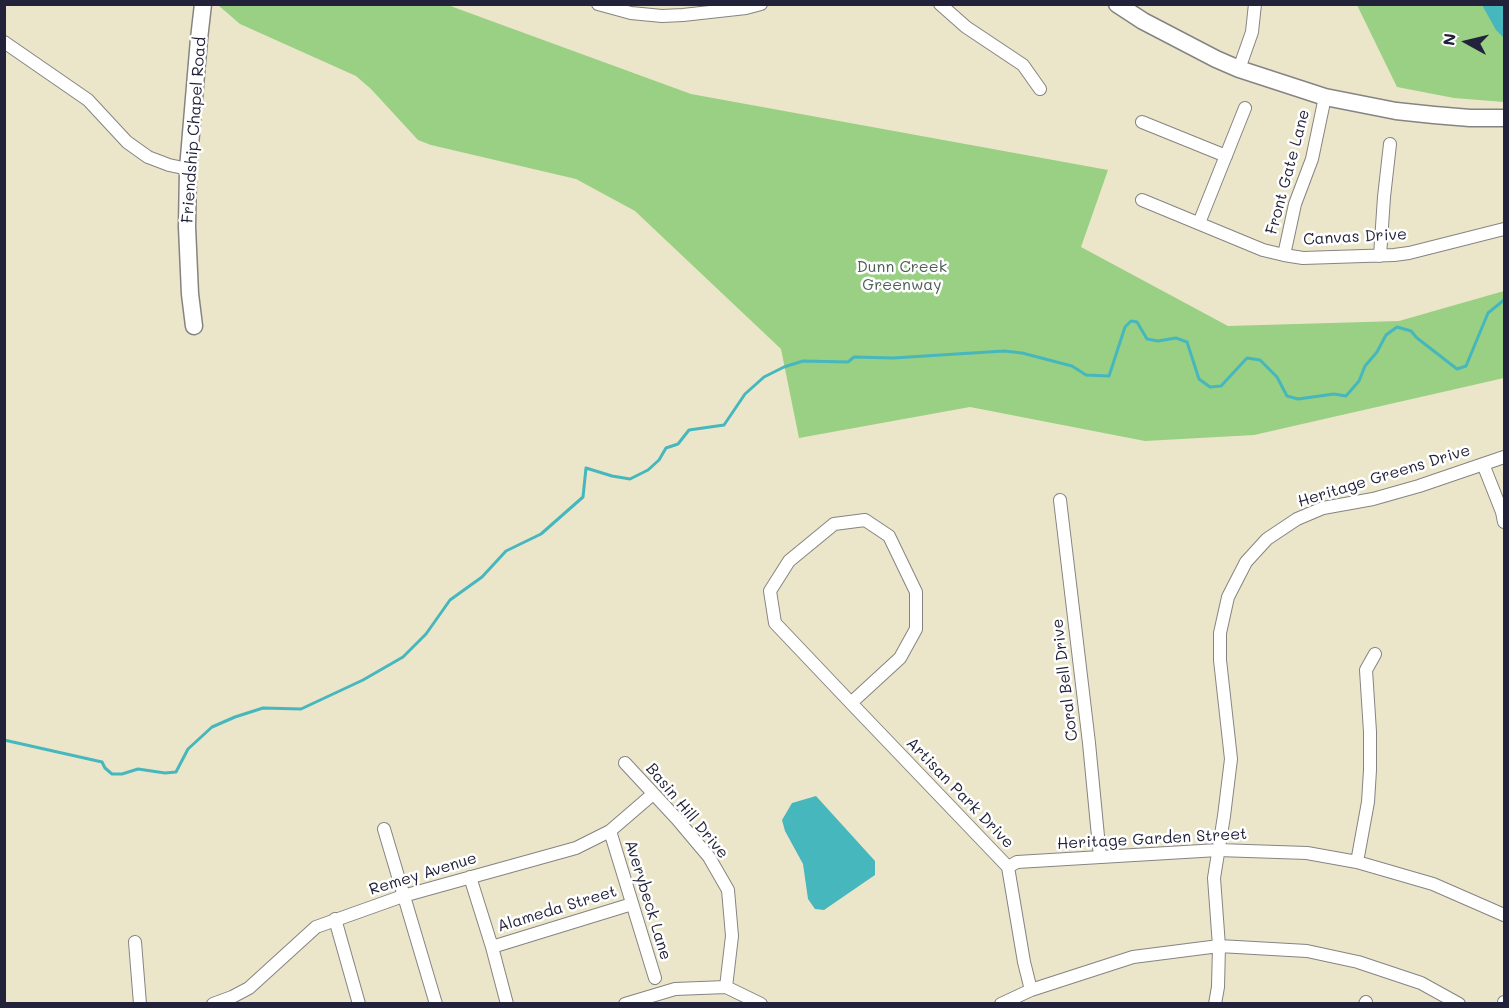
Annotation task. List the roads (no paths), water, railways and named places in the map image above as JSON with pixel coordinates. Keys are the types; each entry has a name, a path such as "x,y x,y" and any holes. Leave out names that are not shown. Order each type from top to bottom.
{"main road":[{"name":"Friendship Chapel Road","path":"194,326 187,227 188,169 204,4"},
{"path":"1117,4 1143,21 1216,59 1239,69 1325,97 1434,116 1504,118"}],"street":[{"path":"598,4 630,13 661,10 694,14 761,4"},
{"path":"940,4 966,27 1023,65 1040,89"},
{"path":"1239,69 1252,32 1255,4"},
{"path":"4,42 88,100 127,142 148,157 188,169"},
{"name":"Front Gate Lane","path":"1284,255 1295,204 1312,159 1325,97"},
{"path":"1199,223 1245,108"},
{"path":"1142,122 1226,156"},
{"path":"1380,256 1390,144"},
{"name":"Canvas Drive","path":"1142,200 1263,250 1303,258 1409,253 1504,229"},
{"name":"Heritage Greens Drive","path":"1215,1004 1218,987 1219,946 1214,878 1231,759 1220,660 1220,633 1228,597 1246,562 1267,539 1297,519 1323,508 1373,499 1504,457"},
{"path":"1483,464 1504,522"},
{"name":"Coral Bell Drive","path":"1060,500 1100,857"},
{"name":"Artisan Park Drive","path":"851,703 900,658 916,629 916,592 890,536 865,520 834,524 789,561 770,591 775,623 851,703 1008,867 1031,990"},
{"path":"1357,861 1368,801 1370,770 1366,670 1375,654"},
{"name":"Basin Hill Drive","path":"625,763 709,857 728,890 732,936 726,987"},
{"name":"Remey Avenue","path":"213,1004 232,998 249,988 316,927 404,896 576,848 610,831 653,794"},
{"path":"384,830 436,1004"},
{"name":"Averybeck Lane","path":"610,831 655,978"},
{"name":"Heritage Garden Street","path":"1008,867 1017,862 1218,850 1307,853 1357,861 1434,884 1504,915"},
{"path":"470,877 492,946 507,1004"},
{"name":"Alameda Street","path":"492,946 632,904"},
{"path":"335,919 359,1004"},
{"path":"135,942 140,1004"},
{"path":"1000,1004 1031,990 1133,957 1219,946 1307,951 1358,962 1420,983 1459,1004"},
{"path":"626,1004 675,989 726,987 760,1004"}],"water":[{"path":"1482,5 1504,5 1504,38 1496,30"},
{"path":"816,796 875,861 875,875 824,910 815,909 808,899 803,864 785,831 782,820 792,803"}],"waterway":[{"path":"4,740 102,762 112,774 122,774 138,769 165,773 176,772 188,749 212,727 263,708 301,709 363,680 403,657 426,634 450,600 482,577 506,551 541,534 583,497 586,468 630,479 648,470 659,460 666,448 678,444 689,430 724,425 745,394 764,377 803,361 848,362 854,357 893,358 1004,351 1022,353 1072,366 1086,375 1109,376 1125,327 1131,321 1137,322 1147,339 1158,341 1176,338 1187,342 1199,379 1210,387 1221,386 1247,358 1260,360 1277,377 1287,396 1298,399 1334,394 1346,396 1359,381 1365,366 1377,352 1386,335 1397,327 1411,331 1457,369 1466,366 1488,313 1504,300"}],"park label":[{"name":"Dunn Creek Greenway","path":"902,276"}]}
